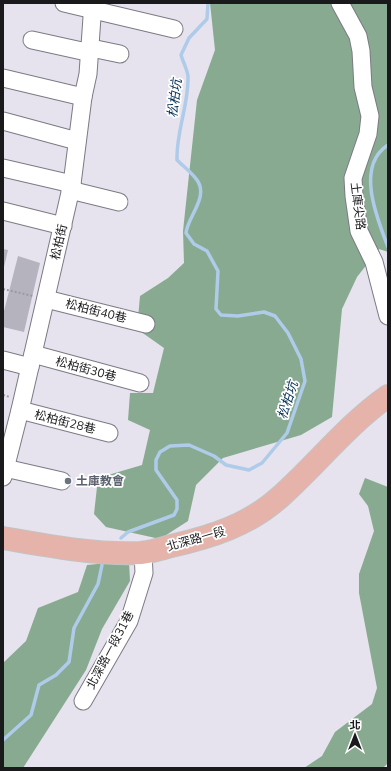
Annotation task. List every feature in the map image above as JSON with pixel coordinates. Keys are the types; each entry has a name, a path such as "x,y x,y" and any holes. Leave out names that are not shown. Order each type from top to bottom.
{"main road":[{"name":"北深路一段","path":"3,538 83,549 143,553 205,539 240,526 279,498 344,435 388,396"}],"street":[{"path":"64,3 93,7 174,29"},
{"name":"土庫尖路","path":"340,3 358,36 361,51 363,87 370,116 368,134 353,178 359,231 374,262 388,316"},
{"name":"松柏街","path":"4,473 32,360 71,187 90,50 93,7"},
{"path":"32,40 82,51 96,49 120,54"},
{"path":"3,78 83,97"},
{"path":"3,121 77,141"},
{"path":"3,168 118,202"},
{"path":"3,211 63,226"},
{"name":"松柏街40巷","path":"46,299 146,324"},
{"name":"松柏街30巷","path":"3,360 32,360 140,382"},
{"name":"松柏街28巷","path":"20,410 109,433"},
{"path":"4,473 62,481"},
{"name":"北深路一段31巷","path":"84,701 128,621 144,573 143,553"}],"path":[{"path":"3,289 46,299"}],"green space":[{"path":"210,3 388,3 388,252 379,249 357,277 342,309 332,417 301,435 223,458 196,485 188,521 160,539 106,527 94,514 98,478 142,465 150,430 128,420 130,393 153,393 164,348 137,329 140,296 168,278 184,263 183,231 197,100 215,50"},
{"path":"365,478 388,487 388,763 383,768 304,768 322,756 335,732 372,704 377,688 359,593 359,574 374,531 368,506 359,494"},
{"path":"129,561 130,581 102,629 86,670 23,768 3,768 3,663 26,641 38,608 78,592 87,565"}],"building":[{"path":"3,249 8,250 4,267 3,267"},
{"path":"18,256 40,263 24,332 3,327 3,315"}],"waterway":[{"name":"松柏坑","path":"121,538 128,532 174,515 177,509 177,500 156,470 156,460 160,452 170,446 189,445 214,456 226,465 249,470 262,463 287,433 305,381 301,359 288,333 275,316 264,312 238,316 221,315 216,309 218,271 207,251 194,244 186,233 201,193 197,180 177,160 178,139 188,87 188,76 181,55 189,38 207,19 208,3"},
{"path":"388,145 378,154 373,166 371,179 374,208 388,247"},
{"name":"松柏坑","path":"3,740 31,715 39,685 56,675 69,662 74,628 98,584 102,565"}],"place":[{"name":"土庫教會","path":"68,481"}]}
